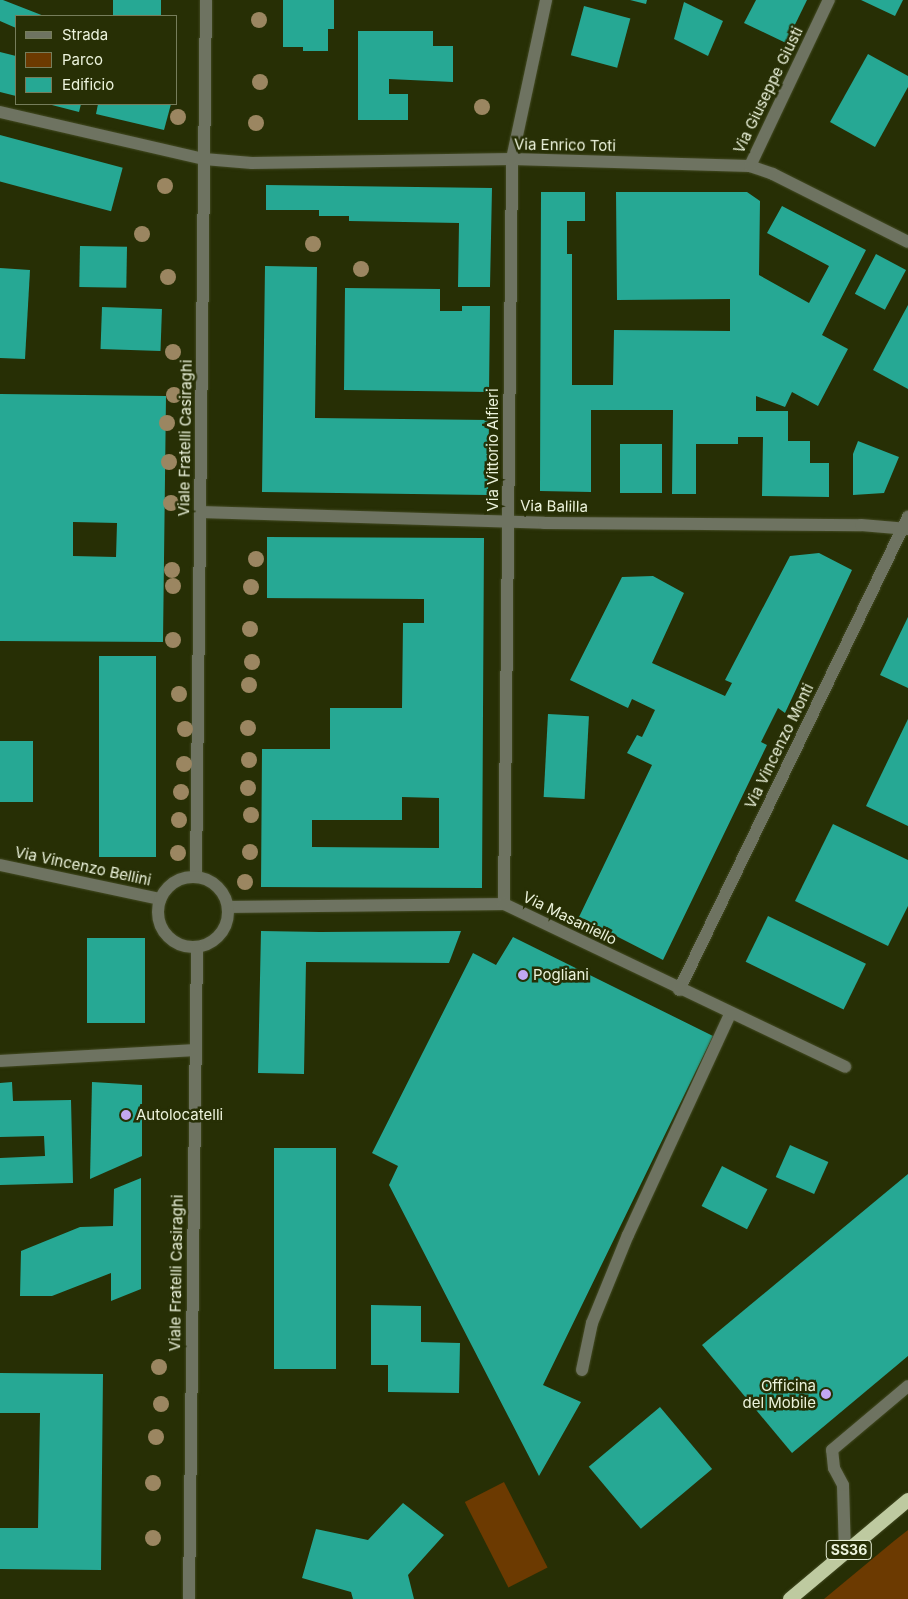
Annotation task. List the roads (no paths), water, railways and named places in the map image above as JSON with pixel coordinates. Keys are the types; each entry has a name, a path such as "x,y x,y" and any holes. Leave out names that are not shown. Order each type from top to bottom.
{"highway":[{"name":"SS36","path":"790,1599 908,1500"}],"street":[{"name":"Viale Fratelli Casiraghi","path":"196,877 206,0"},
{"name":"Via Vittorio Alfieri","path":"504,904 512,159 546,0"},
{"name":"Via Giuseppe Giusti","path":"750,166 829,0"},
{"name":"Via Enrico Toti","path":"0,112 204,159 252,163 512,159 750,166 773,174 908,242"},
{"name":"Via Balilla","path":"200,512 509,522 906,525"},
{"name":"Via Vincenzo Monti","path":"679,990 906,525"},
{"name":"Via Vincenzo Bellini","path":"0,865 160,899"},
{"path":"196,877 216,886 228,907 225,927 218,936 197,947 174,942 165,934 159,923 160,899 175,882 196,877"},
{"name":"Via Masaniello","path":"228,907 504,904 679,990 844,1067"},
{"name":"Viale Fratelli Casiraghi","path":"189,1599 197,947"},
{"path":"582,1370 592,1323 628,1235 730,1014"},
{"path":"0,1061 195,1050"},
{"path":"845,1553 843,1485 834,1468 832,1450 908,1386"}],"place":[{"name":"Pogliani","path":"523,975"},
{"name":"Autolocatelli","path":"126,1115"},
{"name":"Officina del Mobile","path":"826,1394"}]}
